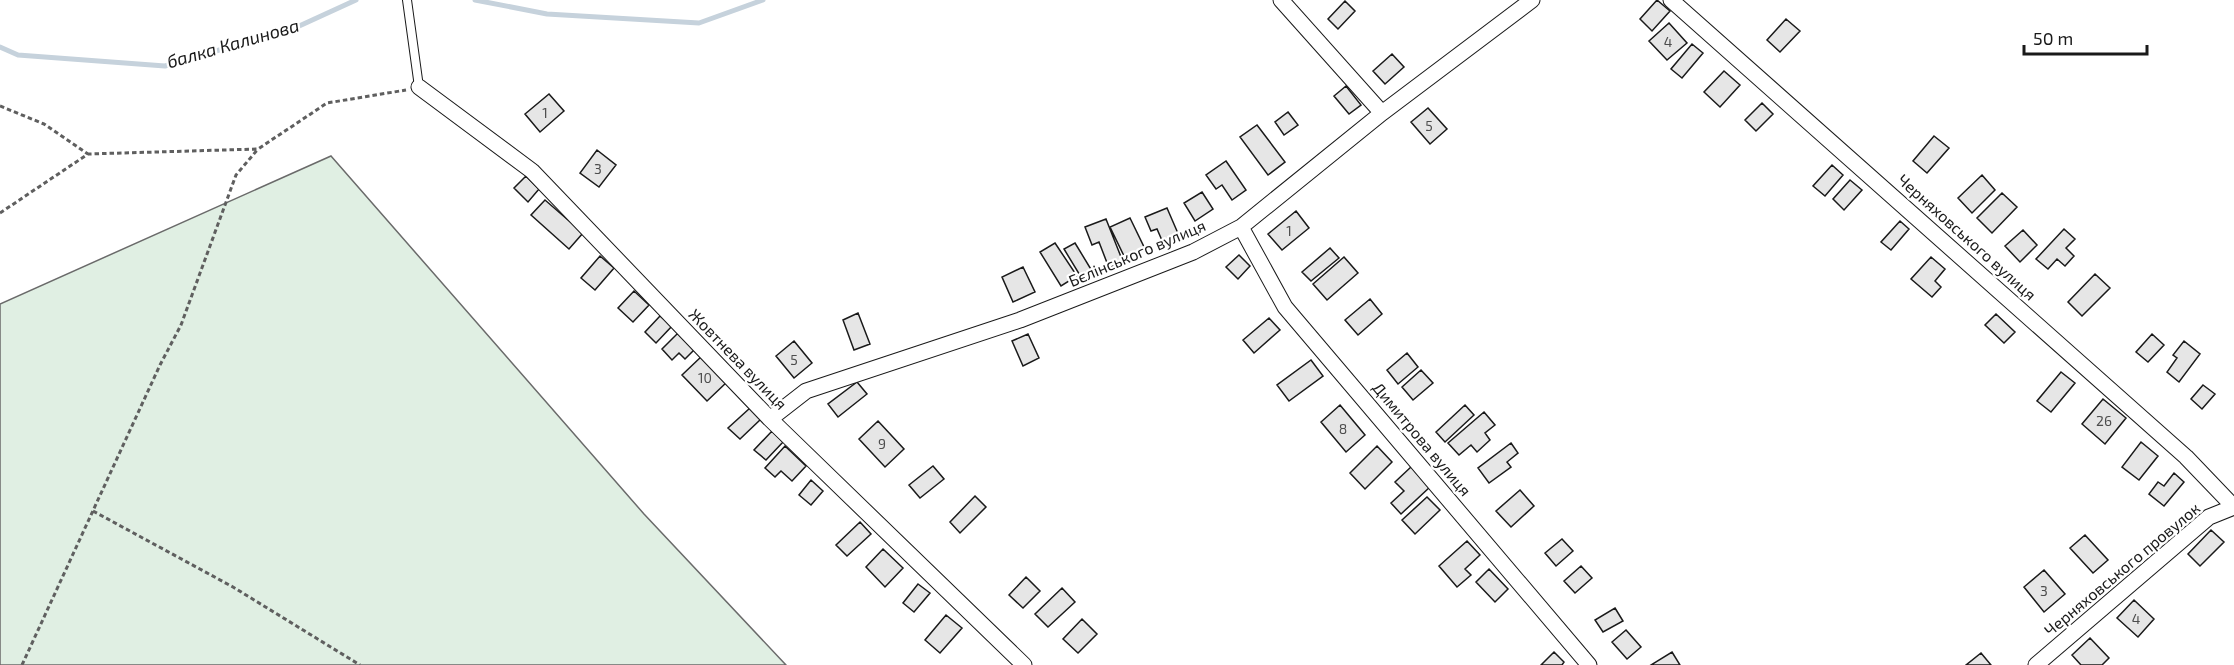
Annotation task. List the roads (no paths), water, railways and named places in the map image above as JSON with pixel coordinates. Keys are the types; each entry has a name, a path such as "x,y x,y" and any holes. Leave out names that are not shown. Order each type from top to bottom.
{"street":[{"path":"1281,0 1382,113"},
{"name":"Бєлінського вулиця","path":"770,419 806,391 1020,320 1193,252 1241,227 1382,113 1532,0"},
{"name":"Черняховського вулиця","path":"1671,0 2186,457 2234,507"},
{"name":"Жовтнева вулиця","path":"419,87 532,171 770,419 1024,665"},
{"name":"Димитрова вулиця","path":"1241,227 1285,307 1589,665"},
{"name":"Черняховського провулок","path":"2036,665 2209,517 2234,507"}],"lane":[{"path":"406,0 419,87"}],"waterway":[{"name":"балка Калинова","path":"0,47 18,55 165,66 297,27 356,0"},
{"name":"балка Калинова","path":"475,0 547,14 699,23 763,0"}]}
